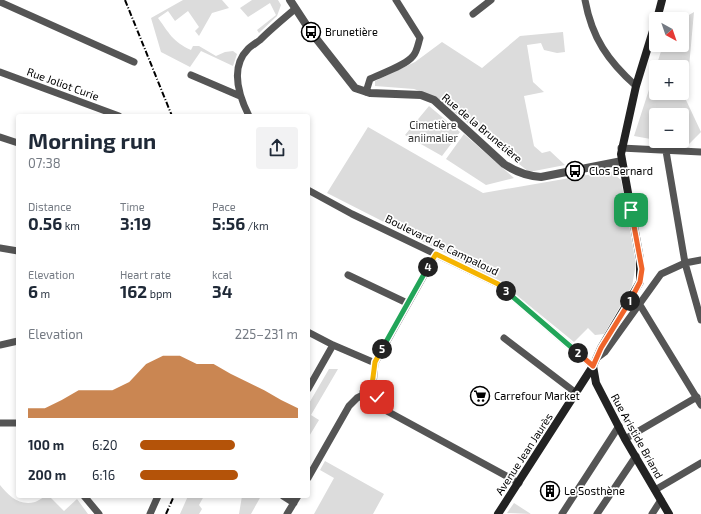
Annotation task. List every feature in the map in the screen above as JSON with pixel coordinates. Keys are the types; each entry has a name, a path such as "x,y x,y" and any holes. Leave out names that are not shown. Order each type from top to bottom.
{"main road":[{"name":"Avenue Jean Jaurès","path":"658,12 662,0"},
{"name":"Avenue Jean Jaurès","path":"498,514 519,483 535,454 593,366 640,282 640,259 622,161 621,148 636,86 649,43"},
{"name":"Rue Aristide Briand","path":"593,366 596,383 625,439 669,514"},
{"path":"582,383 596,383"}],"street":[{"name":"Rue de la Brunetière","path":"290,0 354,90 421,95 434,100 504,164 523,174 541,177 622,161"},
{"path":"366,92 370,79 414,56 420,38 396,0"},
{"path":"473,14 491,0"},
{"path":"585,0 587,12 602,50 621,73 636,86"},
{"path":"0,2 134,62"},
{"path":"248,114 240,96 237,77 243,56 247,50 295,9"},
{"name":"Rue Joliot Curie","path":"0,72 114,114"},
{"path":"191,75 240,96"},
{"path":"0,137 16,142"},
{"path":"621,148 701,152"},
{"path":"666,151 685,263 701,320"},
{"name":"Boulevard de Campaloud","path":"310,191 352,214 498,284 593,366"},
{"path":"0,248 16,251"},
{"path":"372,385 375,362 436,254"},
{"path":"597,358 605,352 661,274 685,263 701,260"},
{"path":"348,275 407,303"},
{"path":"640,305 701,404"},
{"path":"310,333 333,345 375,362"},
{"path":"504,338 576,393"},
{"path":"0,345 16,341"},
{"path":"310,385 333,345"},
{"path":"310,474 349,406 356,398 363,395 366,387 372,385"},
{"path":"372,385 378,390 376,398"},
{"path":"363,395 369,400 376,398"},
{"path":"625,439 696,397"},
{"path":"376,398 385,410 519,483"},
{"path":"0,423 16,422"},
{"path":"562,514 619,426"},
{"path":"597,514 636,456"},
{"path":"655,490 701,463"},
{"path":"86,498 99,514"},
{"path":"150,514 157,498"},
{"path":"287,514 296,499"},
{"path":"652,514 661,500"}],"green space":[{"path":"183,0 222,0 229,8 212,13 199,36 195,31 199,27 188,11 175,21 168,11 158,18 169,33 180,44 191,50 193,46 199,46 216,56 225,52 233,51 237,54 233,66 201,51 190,67 161,52 151,18"},
{"path":"252,0 278,0 281,5 277,16 259,33 257,30 276,15 270,3 248,17 240,8"},
{"path":"694,12 689,67 689,60 658,60 661,52 689,52 689,15"},
{"path":"563,32 565,52 557,53 544,50 541,43 527,45 533,82 544,92 524,96 534,146 542,153 550,151 565,165 529,172 435,97 414,89 375,86 375,81 415,62 442,42 482,68 520,36"},
{"path":"649,90 649,100 686,100 701,132 689,144 689,108 649,108 649,139 634,136"},
{"name":"Cimetière aniimalier","path":"429,106 460,132 442,156 405,135"},
{"path":"368,127 483,193 610,171 621,180 636,264 632,286 604,334 595,335 588,328 574,342 498,280 327,193"},
{"path":"464,134 514,178 486,185 446,159"},
{"path":"329,369 338,369 311,415 319,420 310,435 310,402"},
{"path":"325,461 384,494 373,514 314,514 334,478 320,470"},
{"path":"0,485 7,493 19,501 29,503 42,498 51,498 64,511 77,499 88,514 0,514"},
{"path":"187,498 203,498 199,505 202,509 199,514 180,514"},
{"path":"242,498 260,498 251,514 239,514"},
{"path":"514,503 531,514 507,513"}],"railway":[{"path":"125,0 171,114"},
{"path":"166,514 173,498"}],"place":[{"name":"Brunetière","path":"311,32"},
{"name":"Clos Bernard","path":"575,171"},
{"name":"Carrefour Market","path":"480,396"},
{"name":"Le Sosthène","path":"550,491"}],"route":[{"path":"377,397 379,394 378,390 372,385 374,383 375,362 436,254 498,284 593,366 601,348 640,282 642,269 631,210"}]}
